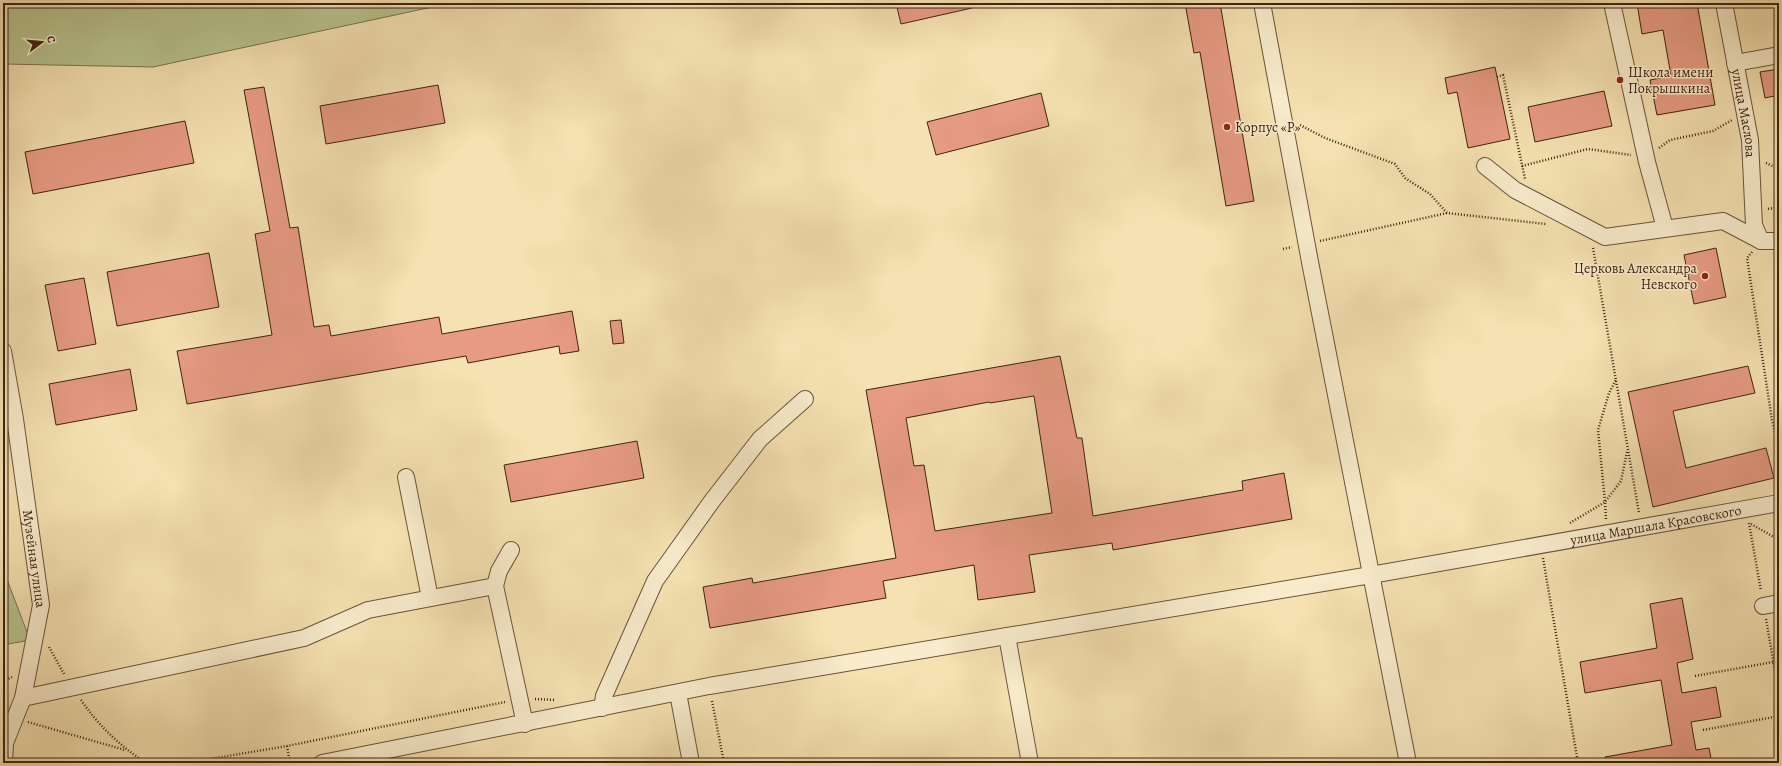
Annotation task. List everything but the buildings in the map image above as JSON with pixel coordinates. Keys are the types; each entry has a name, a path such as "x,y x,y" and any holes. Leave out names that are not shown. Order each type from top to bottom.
{"street":[{"path":"1262,3 1306,244 1408,763"},
{"path":"1612,3 1647,162 1665,228"},
{"name":"улица Маслова","path":"1724,3 1750,140 1754,225 1761,241"},
{"path":"1735,63 1779,55"},
{"path":"1485,166 1515,190 1605,237 1723,221 1761,241 1779,241"},
{"name":"Музейная улица","path":"3,351 9,420 41,605 23,698 5,743 4,763"},
{"path":"602,708 604,696 655,581 712,501 760,440 805,399"},
{"path":"406,477 430,598"},
{"name":"улица Маршала Красовского","path":"322,763 525,724 709,686 1371,575 1538,553 1558,542 1779,503"},
{"path":"511,550 499,571 495,586 525,724"},
{"path":"23,698 304,638 368,610 495,586"},
{"path":"1008,636 1030,763"},
{"path":"678,693 691,763"}],"path":[{"path":"1497,76 1503,75 1526,180"},
{"path":"1298,120 1301,126 1325,138 1396,164 1404,178 1430,194 1447,213"},
{"path":"1283,249 1447,213 1550,225"},
{"path":"1590,229 1641,527"},
{"path":"1761,241 1746,258 1772,420 1779,447"},
{"path":"1606,534 1605,502 1598,430 1609,393 1616,380"},
{"path":"1558,542 1570,524 1605,502 1621,481 1628,449"},
{"path":"1748,522 1779,540"},
{"path":"1538,553 1578,763"},
{"path":"1695,676 1773,662"},
{"path":"709,686 724,763"},
{"path":"186,763 287,746 520,699 562,700"},
{"path":"1704,730 1779,716"},
{"path":"15,718 128,751"},
{"path":"287,746 290,763"}],"green space":[{"path":"3,3 451,3 153,67 3,64"},
{"path":"3,569 30,640 3,645"}],"place":[{"name":"Школа имени Покрышкина","path":"1620,80"},
{"name":"Корпус «Р»","path":"1227,127"},
{"name":"Церковь Александра Невского","path":"1705,276"}]}
